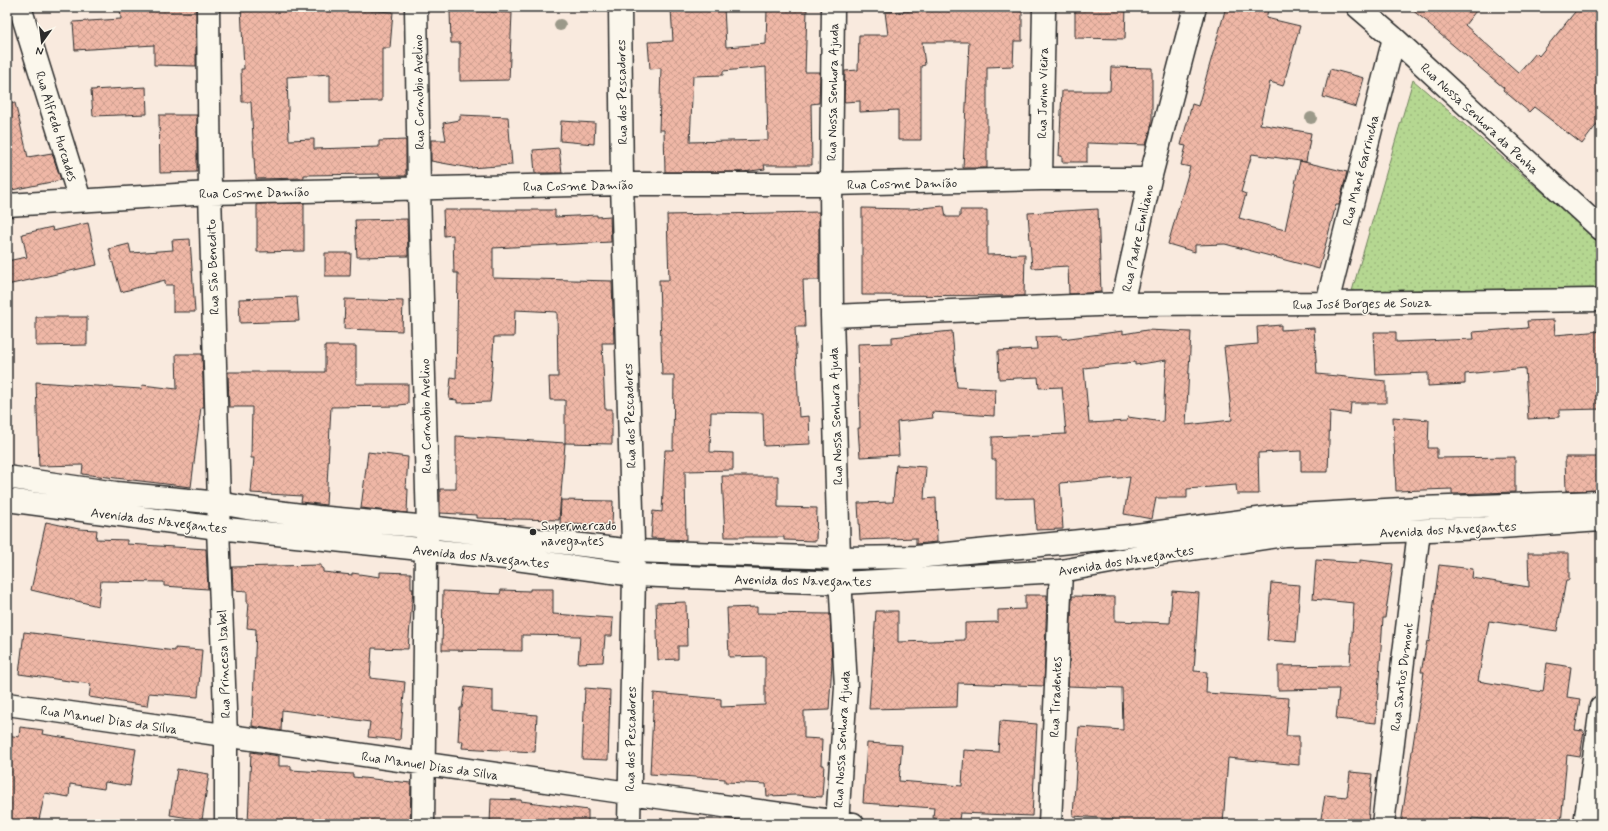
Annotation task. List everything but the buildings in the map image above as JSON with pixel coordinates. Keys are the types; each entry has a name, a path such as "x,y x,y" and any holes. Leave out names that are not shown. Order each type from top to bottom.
{"street":[{"name":"Rua São Benedito","path":"208,7 210,193 219,503"},
{"name":"Rua Cornobio Avelino","path":"416,7 428,527 426,550 423,824"},
{"name":"Rua dos Pescadores","path":"620,7 622,184 634,575 629,824"},
{"name":"Rua Nossa Senhora Ajuda","path":"833,7 831,184 832,316 839,558 842,583 846,688 843,823"},
{"name":"Rua Jovino Vieira","path":"1041,179 1044,7"},
{"name":"Rua Padre Emiliano","path":"832,316 1122,304 1150,179 1195,7"},
{"name":"Rua Nossa Senhora da Penha","path":"1358,7 1394,38 1601,230"},
{"name":"Rua Alfredo Horcades","path":"16,9 80,200"},
{"name":"Rua Mané Garrincha","path":"1327,303 1394,38"},
{"name":"Rua Cosme Damião","path":"7,205 210,193 622,184 831,184 1041,179 1150,179"},
{"name":"Rua José Borges de Souza","path":"1122,304 1601,300"},
{"name":"Avenida dos Navegantes","path":"7,477 116,493 219,503 317,517 428,527 633,551 839,558 916,557 1046,545 1129,536 1280,516 1420,508 1601,502"},
{"name":"Avenida dos Navegantes","path":"7,500 218,528 516,559 634,575 842,583 1060,571 1144,556 1284,535 1419,531 1601,520"},
{"name":"Rua Princesa Isabel","path":"219,503 218,528 226,736 226,824"},
{"name":"Rua Santos Dumont","path":"1383,824 1419,531"},
{"name":"Rua Tiradentes","path":"1050,824 1060,571"},
{"name":"Rua Manuel Dias da Silva","path":"7,704 843,823"},
{"path":"1585,824 1601,707"}],"green space":[{"path":"1413,80 1601,243 1601,288 1352,291"}],"place":[{"name":"Supermercado navegantes","path":"533,532"}]}
